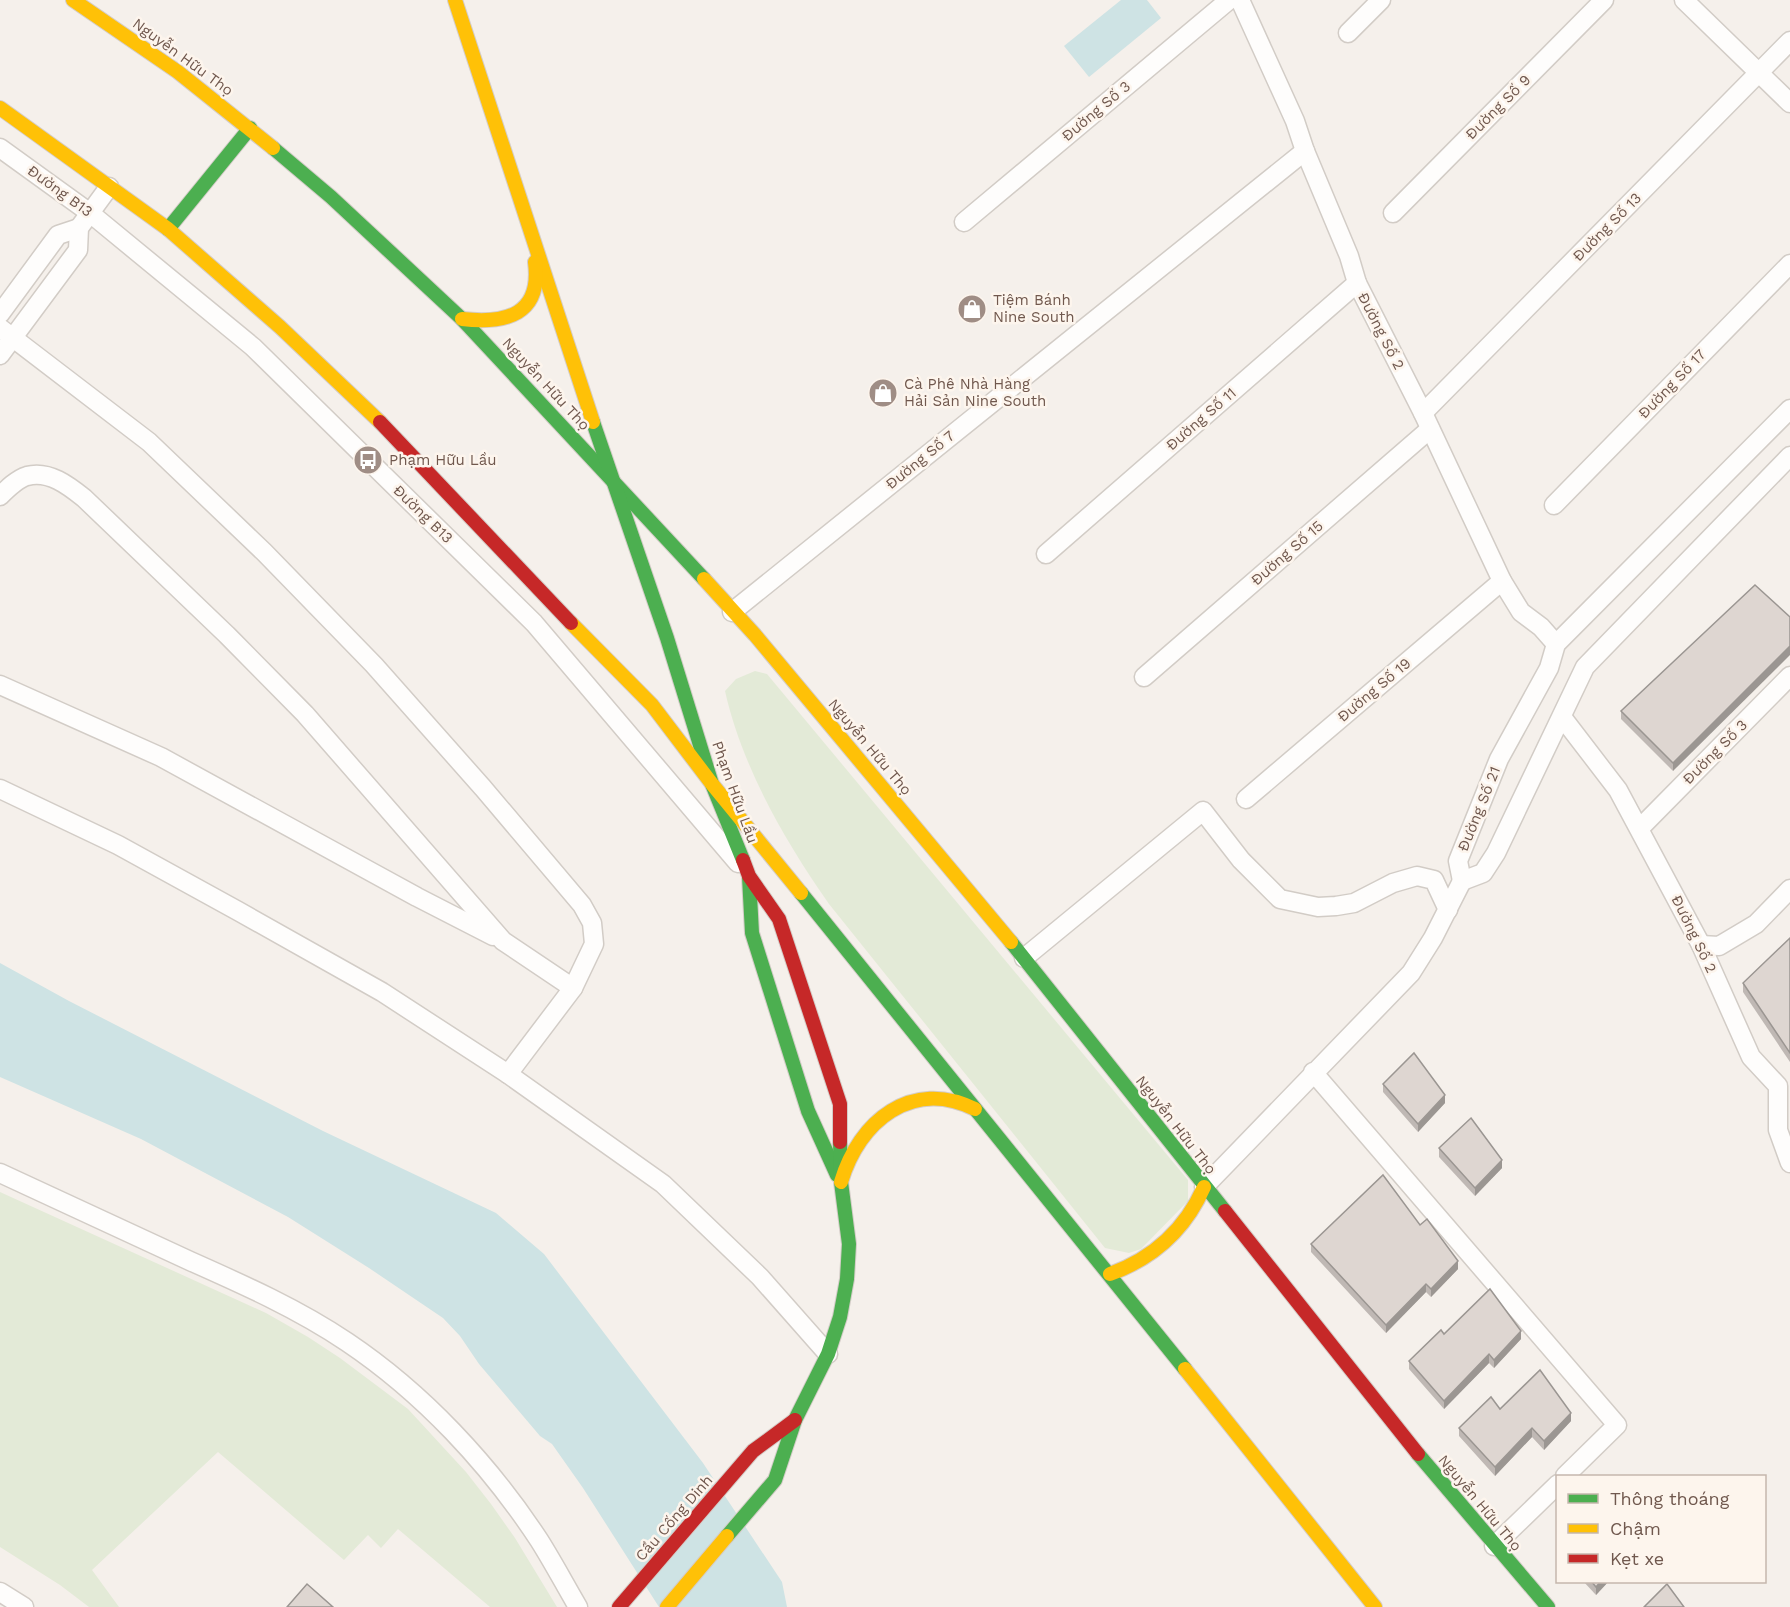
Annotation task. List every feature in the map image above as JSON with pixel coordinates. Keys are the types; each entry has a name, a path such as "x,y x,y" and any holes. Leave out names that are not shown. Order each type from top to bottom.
{"main road":[{"name":"Nguyễn Hữu Thọ","path":"73,0 178,72 250,128 331,197 462,319 610,477 755,635 1024,958 1433,1474 1548,1607"},
{"name":"Phạm Hữu Lầu","path":"455,0 610,477 667,638 712,784 748,876 779,919 840,1104 841,1182 849,1244 847,1280 840,1317 828,1354 795,1420 775,1480 667,1607"},
{"path":"0,108 168,229 280,327 369,411 652,705 712,784 1110,1274 1375,1607"},
{"path":"168,229 250,128"},
{"path":"462,319 484,322 507,319 527,308 536,289 534,238"},
{"name":"Phạm Hữu Lầu","path":"748,876 752,933 808,1111 841,1182"},
{"path":"841,1182 858,1141 869,1128 902,1107 921,1100 942,1098 960,1101 975,1109"},
{"path":"1110,1274 1150,1256 1170,1238 1188,1218 1204,1187"},
{"name":"Phạm Hữu Lầu","path":"753,1451 795,1420"},
{"name":"Cầu Cống Dinh","path":"619,1607 753,1451"}],"street":[{"name":"Đường Số 3","path":"964,222 1228,0"},
{"name":"Đường Số 2","path":"1240,0 1295,121 1305,151 1349,256 1357,284 1427,421 1502,581 1521,612 1541,627 1556,644"},
{"path":"1348,33 1381,0"},
{"name":"Đường Số 9","path":"1392,213 1604,0"},
{"path":"1684,0 1790,103"},
{"name":"Đường Số 13","path":"1427,421 1790,41"},
{"name":"Đường B13","path":"0,148 90,213 253,347 534,624 748,876"},
{"name":"Đường Số 7","path":"732,612 1305,151"},
{"path":"0,355 6,333 78,250 79,228 109,187"},
{"path":"0,314 58,234 79,228"},
{"name":"Đường Số 17","path":"1554,505 1790,264"},
{"name":"Đường Số 11","path":"1046,554 1357,284"},
{"path":"6,333 149,442 264,552 374,665 483,788 582,905 592,923 594,944 573,988 508,1074"},
{"name":"Đường Số 21","path":"1790,409 1556,644 1549,668 1499,759 1462,850 1458,861 1462,881 1483,873 1496,853 1585,667 1790,456"},
{"name":"Đường Số 15","path":"1144,677 1427,421"},
{"path":"0,496 27,476 46,476 66,483 84,498 227,635 305,714 503,941"},
{"name":"Đường Số 19","path":"1246,799 1502,581"},
{"name":"Đường Số 3","path":"1640,828 1790,676"},
{"path":"0,686 161,757 503,941 573,988"},
{"name":"Đường Số 2","path":"1562,717 1618,790 1640,828 1701,945 1751,1057 1784,1081 1778,1130 1790,1163"},
{"path":"0,789 118,845 238,911 382,992 508,1074 663,1184 760,1277 828,1354"},
{"path":"1024,958 1203,811 1241,860 1280,899 1318,907 1354,903 1393,883 1417,876 1434,880 1448,910"},
{"path":"423,900 431,897 438,890 443,872"},
{"path":"1204,1187 1411,973 1448,910 1462,881"},
{"path":"1701,945 1719,946 1756,924 1790,889"},
{"path":"1313,1072 1617,1425 1566,1475"},
{"path":"0,1173 277,1301 348,1342 383,1368 450,1430 501,1489 539,1541 578,1607"},
{"path":"1494,1546 1556,1485"},
{"path":"0,1593 24,1607"}],"green space":[{"path":"755,671 767,674 1188,1180 1188,1201 1141,1249 1129,1253 1105,1248 829,904 781,829 754,775 733,719 725,691 736,679"},
{"path":"0,1192 266,1313 340,1358 408,1409 466,1472 515,1538 557,1607 490,1607 398,1529 381,1548 368,1535 344,1560 218,1452 92,1570 119,1607 89,1607 60,1585 0,1547"}],"shaded area":[{"path":"1121,0 1147,0 1161,18 1089,77 1064,46"},
{"path":"0,963 69,1001 323,1131 496,1213 544,1254 703,1463 782,1582 787,1607 659,1607 552,1444 540,1436 443,1318 288,1217 141,1139 0,1077"}],"building":[{"path":"1755,585 1790,617 1790,646 1673,763 1621,711"},
{"path":"1790,938 1790,1053 1743,983"},
{"path":"1414,1053 1445,1095 1418,1124 1383,1084"},
{"path":"1471,1118 1502,1160 1475,1188 1439,1148"},
{"path":"1383,1175 1420,1225 1427,1219 1458,1261 1431,1289 1426,1284 1386,1325 1311,1244"},
{"path":"1490,1289 1521,1331 1494,1360 1489,1354 1444,1401 1409,1361 1441,1330 1444,1334"},
{"path":"1540,1370 1571,1413 1544,1441 1532,1428 1495,1467 1459,1428 1491,1397 1500,1409"},
{"path":"307,1584 333,1607 287,1607"},
{"path":"1667,1584 1684,1607 1644,1607"}],"traffic: fast":[{"path":"168,229 250,128"},
{"path":"273,148 331,197 462,319 704,579"},
{"path":"593,422 667,638 712,784 743,860"},
{"path":"749,877 752,933 808,1111 837,1175"},
{"path":"801,893 1185,1369"},
{"path":"1011,942 1225,1211"},
{"path":"727,1536 775,1480 795,1420 828,1354 840,1317 847,1279 849,1244 841,1182 840,1142"},
{"path":"1418,1454 1548,1607"}],"traffic: slow":[{"path":"73,0 178,72 273,148"},
{"path":"455,0 593,422"},
{"path":"0,108 168,229 280,327 380,422"},
{"path":"462,319 493,320 518,312 527,305 533,294 536,280 535,262"},
{"path":"704,579 755,635 1011,942"},
{"path":"571,623 652,705 712,784 801,893"},
{"path":"841,1182 849,1160 861,1140 891,1111 910,1102 930,1099 952,1101 975,1109"},
{"path":"1110,1274 1141,1260 1166,1241 1178,1229 1204,1187"},
{"path":"1185,1369 1375,1607"},
{"path":"667,1607 727,1536"}],"traffic: jam":[{"path":"380,422 571,623"},
{"path":"743,860 749,876 779,919 840,1104 840,1142"},
{"path":"1225,1211 1418,1454"},
{"path":"619,1607 753,1451 795,1420"}],"place":[{"name":"Tiệm Bánh Nine South","path":"972,309"},
{"name":"Cà Phê Nhà Hàng Hải Sản Nine South","path":"883,393"},
{"name":"Phạm Hữu Lầu","path":"368,460"}]}
